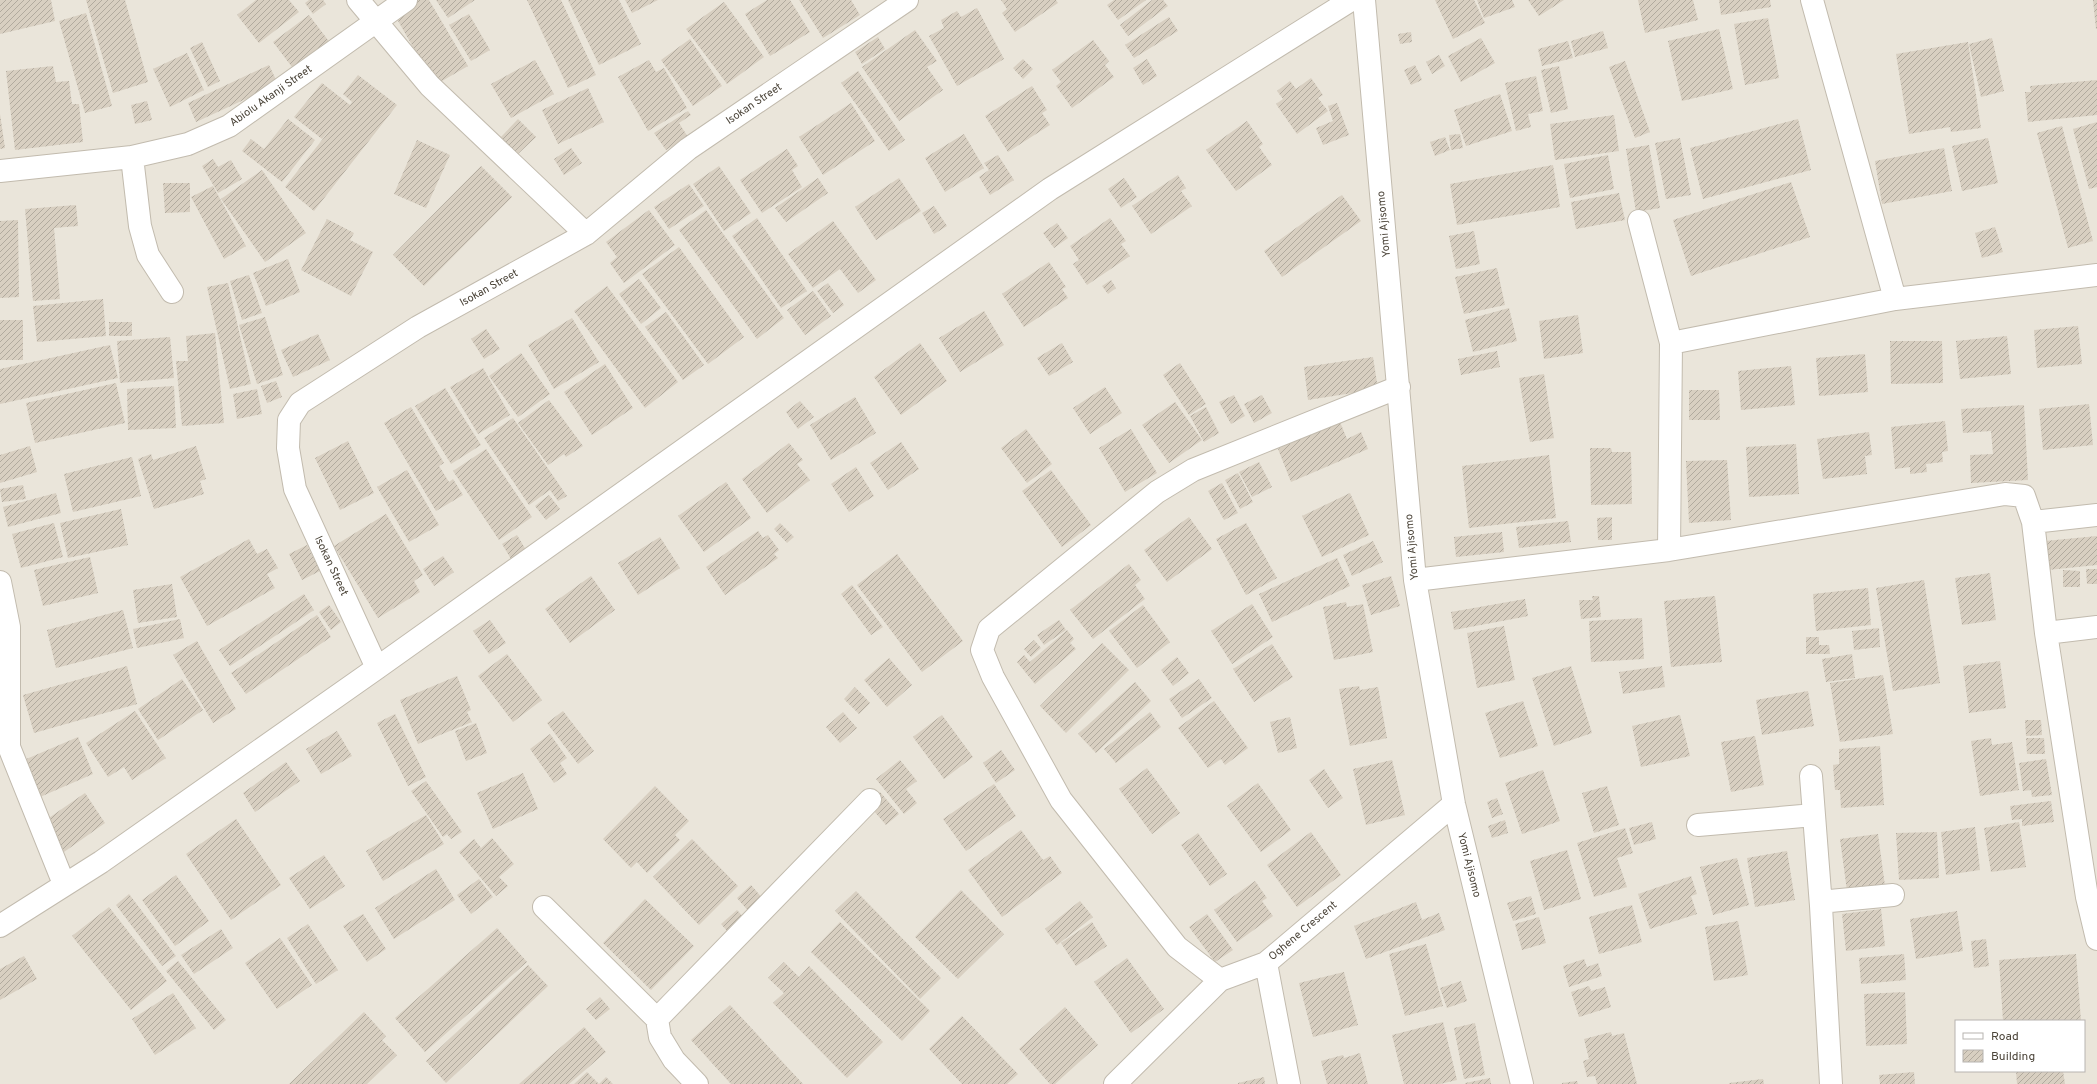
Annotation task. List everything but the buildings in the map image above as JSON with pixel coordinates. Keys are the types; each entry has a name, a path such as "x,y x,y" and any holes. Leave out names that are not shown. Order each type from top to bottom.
{"street":[{"path":"358,0 378,22 430,86 586,234"},
{"name":"Abiolu Akanji Street","path":"0,171 132,158 188,144 229,126 378,22 406,0"},
{"name":"Isokan Street","path":"378,668 295,489 288,448 289,420 300,402 418,327 586,234 688,149 907,0"},
{"path":"0,926 64,884 101,862 378,668 1050,189 1351,0"},
{"name":"Yomi Ajisomo","path":"1364,0 1415,580 1454,804 1522,1084"},
{"path":"1812,0 1895,299"},
{"path":"132,158 140,226 148,254 172,292"},
{"path":"1639,221 1671,343 1670,550"},
{"path":"1671,343 1895,299 2097,275"},
{"path":"1220,980 1177,947 1061,800 993,677 982,650 989,629 1156,492 1193,470 1399,387"},
{"path":"1415,580 1670,550 2005,494 2024,496 2033,522 2046,633 2087,896 2097,939"},
{"path":"2033,522 2097,515"},
{"path":"0,582 9,627 9,748 64,884"},
{"path":"2046,633 2097,626"},
{"path":"1811,776 1821,906 1831,1084"},
{"path":"657,1019 870,800"},
{"name":"Oghene Crescent","path":"1116,1084 1220,980 1266,963 1454,804"},
{"path":"1698,825 1814,815"},
{"path":"1821,906 1830,901 1893,895"},
{"path":"544,907 657,1019 660,1037 674,1060 697,1084"},
{"path":"1266,963 1289,1084"}],"shaded area":[{"path":"0,0 2097,0 2097,1084 0,1084"}]}
